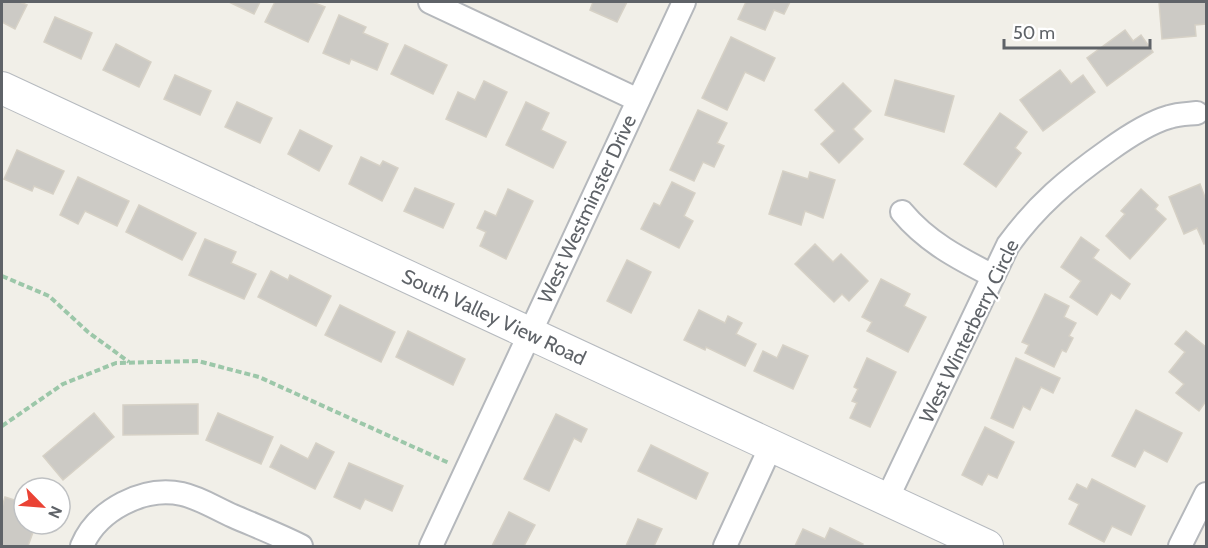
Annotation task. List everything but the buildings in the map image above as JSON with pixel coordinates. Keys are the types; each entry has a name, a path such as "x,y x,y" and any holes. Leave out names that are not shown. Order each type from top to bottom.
{"street":[{"path":"430,2 638,100"},
{"name":"West Westminster Drive","path":"431,546 684,2"},
{"name":"South Valley View Road","path":"2,88 987,546"},
{"name":"West Winterberry Circle","path":"887,499 1008,245 1026,221 1052,194 1121,141 1149,125 1170,117 1197,112"},
{"path":"902,212 926,237 947,252 993,276"},
{"path":"725,546 771,446"},
{"path":"82,546 96,524 110,510 162,493 183,494 199,500 301,546"},
{"path":"1180,546 1206,494"}],"path":[{"path":"2,276 49,296 88,332 129,362"},
{"path":"2,426 63,384 116,363 198,362 259,377 466,470"}]}
